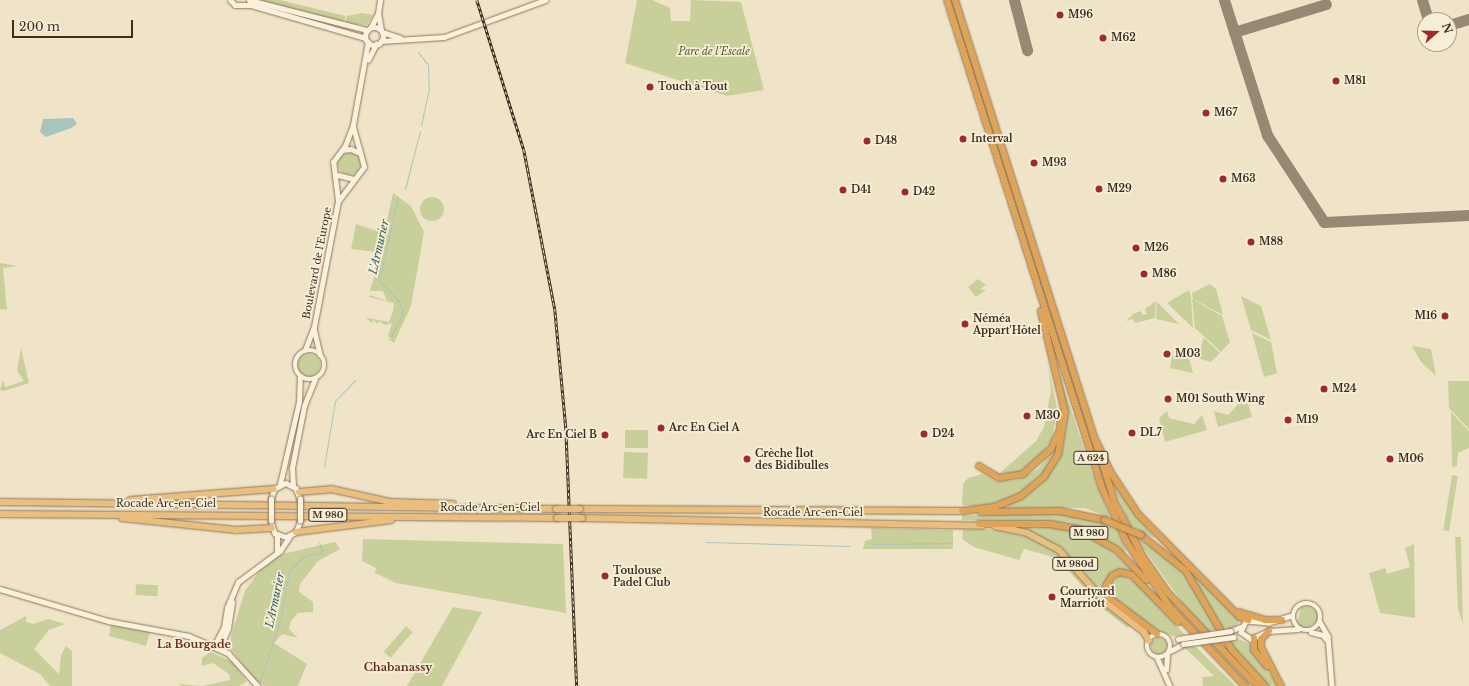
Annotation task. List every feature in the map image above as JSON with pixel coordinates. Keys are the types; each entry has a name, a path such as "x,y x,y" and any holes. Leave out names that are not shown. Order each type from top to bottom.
{"highway":[{"name":"A 624","path":"947,0 1039,297 1109,507 1132,552 1170,607 1245,686"},
{"name":"A 624","path":"955,0 1108,485 1143,557 1183,612 1257,686"},
{"path":"979,466 994,477 1009,479 1046,456 1060,428 1056,371 1039,297"},
{"name":"M 980","path":"962,512 1016,500 1048,472 1058,455 1065,429 1056,371"},
{"path":"1079,395 1099,448 1120,489 1147,524 1198,571 1235,610 1248,620"},
{"path":"101,502 274,488"},
{"path":"298,492 330,489 390,502 484,506 488,509"},
{"name":"Rocade Arc-en-Ciel","path":"0,502 101,502 715,512 962,512"},
{"name":"M 980","path":"962,512 1060,511 1104,520 1141,535 1198,571"},
{"name":"Rocade Arc-en-Ciel","path":"0,514 582,518 716,522 979,524"},
{"path":"99,514 236,530 272,528"},
{"path":"296,532 426,517"},
{"name":"M 980","path":"979,524 1049,524 1089,533 1123,555 1170,607"},
{"name":"M 980d","path":"979,524 1027,533 1059,550 1081,571 1105,602 1144,632 1148,641"},
{"name":"M 980","path":"1141,535 1186,571 1232,650 1265,686"},
{"path":"1157,634 1109,598 1106,586 1112,576 1120,572 1132,575 1214,655"},
{"path":"1235,610 1266,620 1282,620"},
{"path":"1269,631 1260,645 1280,686"},
{"path":"1256,636 1254,650 1275,677"}],"main road":[{"path":"230,0 242,2 379,43 450,36 545,0"},
{"path":"249,0 288,13 381,31 407,40"},
{"path":"366,40 369,29 378,13 380,3 384,0"},
{"path":"378,13 381,31 379,43"}],"street":[{"name":"Boulevard de l'Europe","path":"305,350 314,327 338,201 338,175 333,162 342,150 353,125 365,65 366,40"},
{"name":"Boulevard de l'Europe","path":"365,65 379,43"},
{"name":"Boulevard de l'Europe","path":"338,201 364,167 353,125"},
{"path":"342,150 352,149 360,153"},
{"path":"338,175 346,180 355,178"},
{"name":"Boulevard de l'Europe","path":"314,327 320,354"},
{"path":"214,646 224,627 232,594 244,577 276,554 289,536 296,532 300,521 300,499 294,486 292,468 304,406 315,379 325,367 320,354 305,350 294,364 300,377 299,402 280,484"},
{"path":"300,377 315,379"},
{"path":"276,554 277,535 272,528 270,521 271,499 274,488 280,484 294,486"},
{"path":"277,535 289,536"},
{"path":"220,648 228,628 232,602 244,577"},
{"path":"0,589 108,621 183,634 220,648 258,686"},
{"path":"1170,686 1166,674 1157,657 1149,651 1148,641 1157,634 1168,638 1178,639 1230,631 1241,627 1248,620 1256,622 1282,620 1292,616 1298,606 1310,604 1319,610 1320,622 1328,642 1332,686"},
{"path":"1292,616 1298,629"},
{"path":"1256,622 1256,636"},
{"path":"1310,631 1320,622"},
{"path":"1241,627 1243,636"},
{"path":"1157,657 1168,653 1183,644 1243,636 1256,636 1269,631 1298,629 1310,631 1323,635 1328,642"},
{"path":"1166,674 1168,638"}],"green space":[{"path":"252,0 280,0 346,16 343,25"},
{"name":"Parc de l’Escale","path":"637,0 652,0 670,8 671,21 690,21 691,0 741,2 764,90 727,96 625,63"},
{"path":"362,13 373,15 367,25 345,24 347,16"},
{"path":"349,153 357,156 360,164 357,172 349,175 341,172 338,164 341,156"},
{"path":"393,193 411,206 424,232 411,306 394,343 387,338 392,339 388,336 392,323 385,325 379,321 378,324 373,320 372,323 367,319 366,322 367,318 389,322 393,311 394,303 369,297 370,295 387,301 383,291 370,291 380,255 377,252 351,249 356,224 380,232 382,229 385,233 386,226 383,224 386,224"},
{"path":"432,197 440,201 444,209 440,217 432,221 424,217 420,209 424,201"},
{"path":"0,263 18,266 3,268 7,310 0,309"},
{"path":"978,279 986,285 980,289 986,290 976,297 968,287"},
{"path":"1210,284 1216,289 1223,315 1193,299 1192,293"},
{"path":"1189,290 1191,297 1193,328 1167,303"},
{"path":"1241,296 1261,306 1271,340 1251,330"},
{"path":"1192,299 1222,316 1230,342 1221,352 1195,328"},
{"path":"1156,301 1155,318 1135,323 1133,319 1126,321 1133,314 1141,311 1143,315 1147,314 1145,309"},
{"path":"1157,302 1179,324 1156,319"},
{"path":"1252,333 1271,342 1277,373 1264,377"},
{"path":"1204,338 1220,353 1211,362 1197,358"},
{"path":"1412,346 1431,349 1436,376 1421,362"},
{"path":"21,348 29,383 4,391 0,390 3,380 5,387 24,381 17,371"},
{"path":"1185,353 1188,354 1193,373 1170,368 1172,355 1186,359"},
{"path":"309,354 317,357 320,365 317,373 309,376 301,373 298,365 301,357"},
{"path":"1056,364 1090,467 1110,518 1085,508 1004,508 1039,485 1063,448 1067,419"},
{"path":"1048,366 1057,408 1052,439 1038,458 1018,473 1000,473 1036,441 1044,427 1051,390"},
{"path":"1448,381 1469,381 1469,429 1449,408"},
{"path":"1246,396 1252,417 1218,427 1214,411 1228,415"},
{"path":"1167,411 1169,418 1194,424 1202,415 1207,430 1165,442 1159,418"},
{"path":"1451,412 1469,431 1469,448 1458,453 1457,466 1452,467"},
{"path":"625,430 648,430 648,448 625,448"},
{"path":"1054,449 1057,450 1046,470 1016,496 983,506 962,505 963,484 968,478 982,474 997,482 1019,480 1038,469"},
{"path":"624,452 648,453 647,479 623,478"},
{"path":"1108,473 1129,505 1156,539 1130,525"},
{"path":"1452,475 1458,476 1449,531 1443,530"},
{"path":"1063,514 1100,521 1115,529 1126,550 1123,553 1095,533 1067,523 962,520 962,515"},
{"path":"1033,526 1033,529 1043,526 1081,533 1106,545 1144,582 1130,571 1113,572 1103,588 1108,601 1064,550 1023,529"},
{"path":"871,528 953,530 953,549 863,549 865,541 872,539"},
{"path":"990,529 1035,538 1061,554 1105,606 1130,625 1128,628 1103,609 1057,558 1024,549 1019,560 974,547 962,539 963,530"},
{"path":"1135,536 1183,570 1218,630 1207,631 1187,609"},
{"path":"1455,537 1461,537 1463,624 1458,609"},
{"path":"363,539 563,544 566,613 396,583 375,573 376,568 362,561"},
{"path":"335,542 340,549 318,561 300,584 299,592 313,602 313,612 298,613 291,621 289,629 298,638 282,634 274,643 307,664 298,686 265,686 253,679 231,649 231,636 245,591 260,570 282,554"},
{"path":"1414,544 1415,618 1380,613 1369,573 1385,568 1387,574 1410,567 1405,548"},
{"path":"1187,567 1240,620 1235,627 1223,629"},
{"path":"1120,575 1134,581 1185,635 1174,636 1155,630 1115,599 1109,587"},
{"path":"136,584 158,585 157,596 135,595"},
{"path":"1309,606 1318,613 1318,621 1306,629 1297,624 1301,607"},
{"path":"453,607 482,612 442,686 407,686"},
{"path":"26,616 26,622 33,624 48,619 65,624 49,630 34,649 59,674 61,655 66,646 72,651 72,686 50,686 40,674 0,653 0,630"},
{"path":"111,624 150,632 146,646 109,636"},
{"path":"406,626 413,632 390,658 384,652"},
{"path":"1159,638 1165,640 1167,646 1165,652 1159,654 1153,652 1151,646 1153,640"},
{"path":"1235,638 1251,644 1253,653 1279,686 1268,686 1247,665 1228,639"},
{"path":"1193,644 1236,686 1203,686 1202,677 1214,676 1183,646"},
{"path":"210,652 233,662 246,680 245,683 239,686 202,686 230,680 229,674 213,663 202,666 202,658"},
{"path":"178,684 202,686 182,686"}],"water":[{"path":"73,118 77,124 71,128 46,137 40,132 43,119"}],"waterway":[{"name":"L'Armurier","path":"418,52 428,65 429,88 421,125"},
{"name":"L'Armurier","path":"405,189 420,131"},
{"name":"L'Armurier","path":"391,337 403,312 399,301 379,281 398,197"},
{"name":"L'Armurier","path":"324,467 335,401 355,380"},
{"name":"L'Armurier","path":"260,681 281,617 289,570 305,556 322,553 319,542"},
{"path":"706,542 850,546"},
{"path":"874,544 949,543"}],"taxiway":[{"path":"1014,0 1027,50"},
{"path":"1224,0 1267,135 1324,222 1469,215"},
{"path":"1422,0 1426,12"},
{"path":"1234,32 1326,4"},
{"path":"1457,23 1469,19"}],"railway":[{"path":"477,0 524,150 555,309 566,427 577,686"}],"place":[{"name":"M96","path":"1060,15"},
{"name":"M62","path":"1103,38"},
{"name":"M81","path":"1336,81"},
{"name":"Touch à Tout","path":"650,87"},
{"name":"M67","path":"1206,113"},
{"name":"Interval","path":"963,139"},
{"name":"D48","path":"867,141"},
{"name":"M93","path":"1034,163"},
{"name":"M63","path":"1223,179"},
{"name":"M29","path":"1099,189"},
{"name":"D41","path":"843,190"},
{"name":"D42","path":"905,192"},
{"name":"M88","path":"1251,242"},
{"name":"M26","path":"1136,248"},
{"name":"M86","path":"1144,274"},
{"name":"M16","path":"1445,316"},
{"name":"Néméa Appart'Hôtel","path":"965,324"},
{"name":"M03","path":"1167,354"},
{"name":"M24","path":"1324,389"},
{"name":"M01 South Wing","path":"1168,399"},
{"name":"M30","path":"1027,416"},
{"name":"M19","path":"1288,420"},
{"name":"Arc En Ciel A","path":"661,428"},
{"name":"DL7","path":"1132,433"},
{"name":"D24","path":"924,434"},
{"name":"Arc En Ciel B","path":"605,435"},
{"name":"Crèche Îlot des Bidibulles","path":"747,459"},
{"name":"M06","path":"1390,459"},
{"name":"Toulouse Padel Club","path":"605,576"},
{"name":"Courtyard Marriott","path":"1052,597"}],"district":[{"name":"La Bourgade","path":"194,644"},
{"name":"Chabanassy","path":"398,667"}]}
